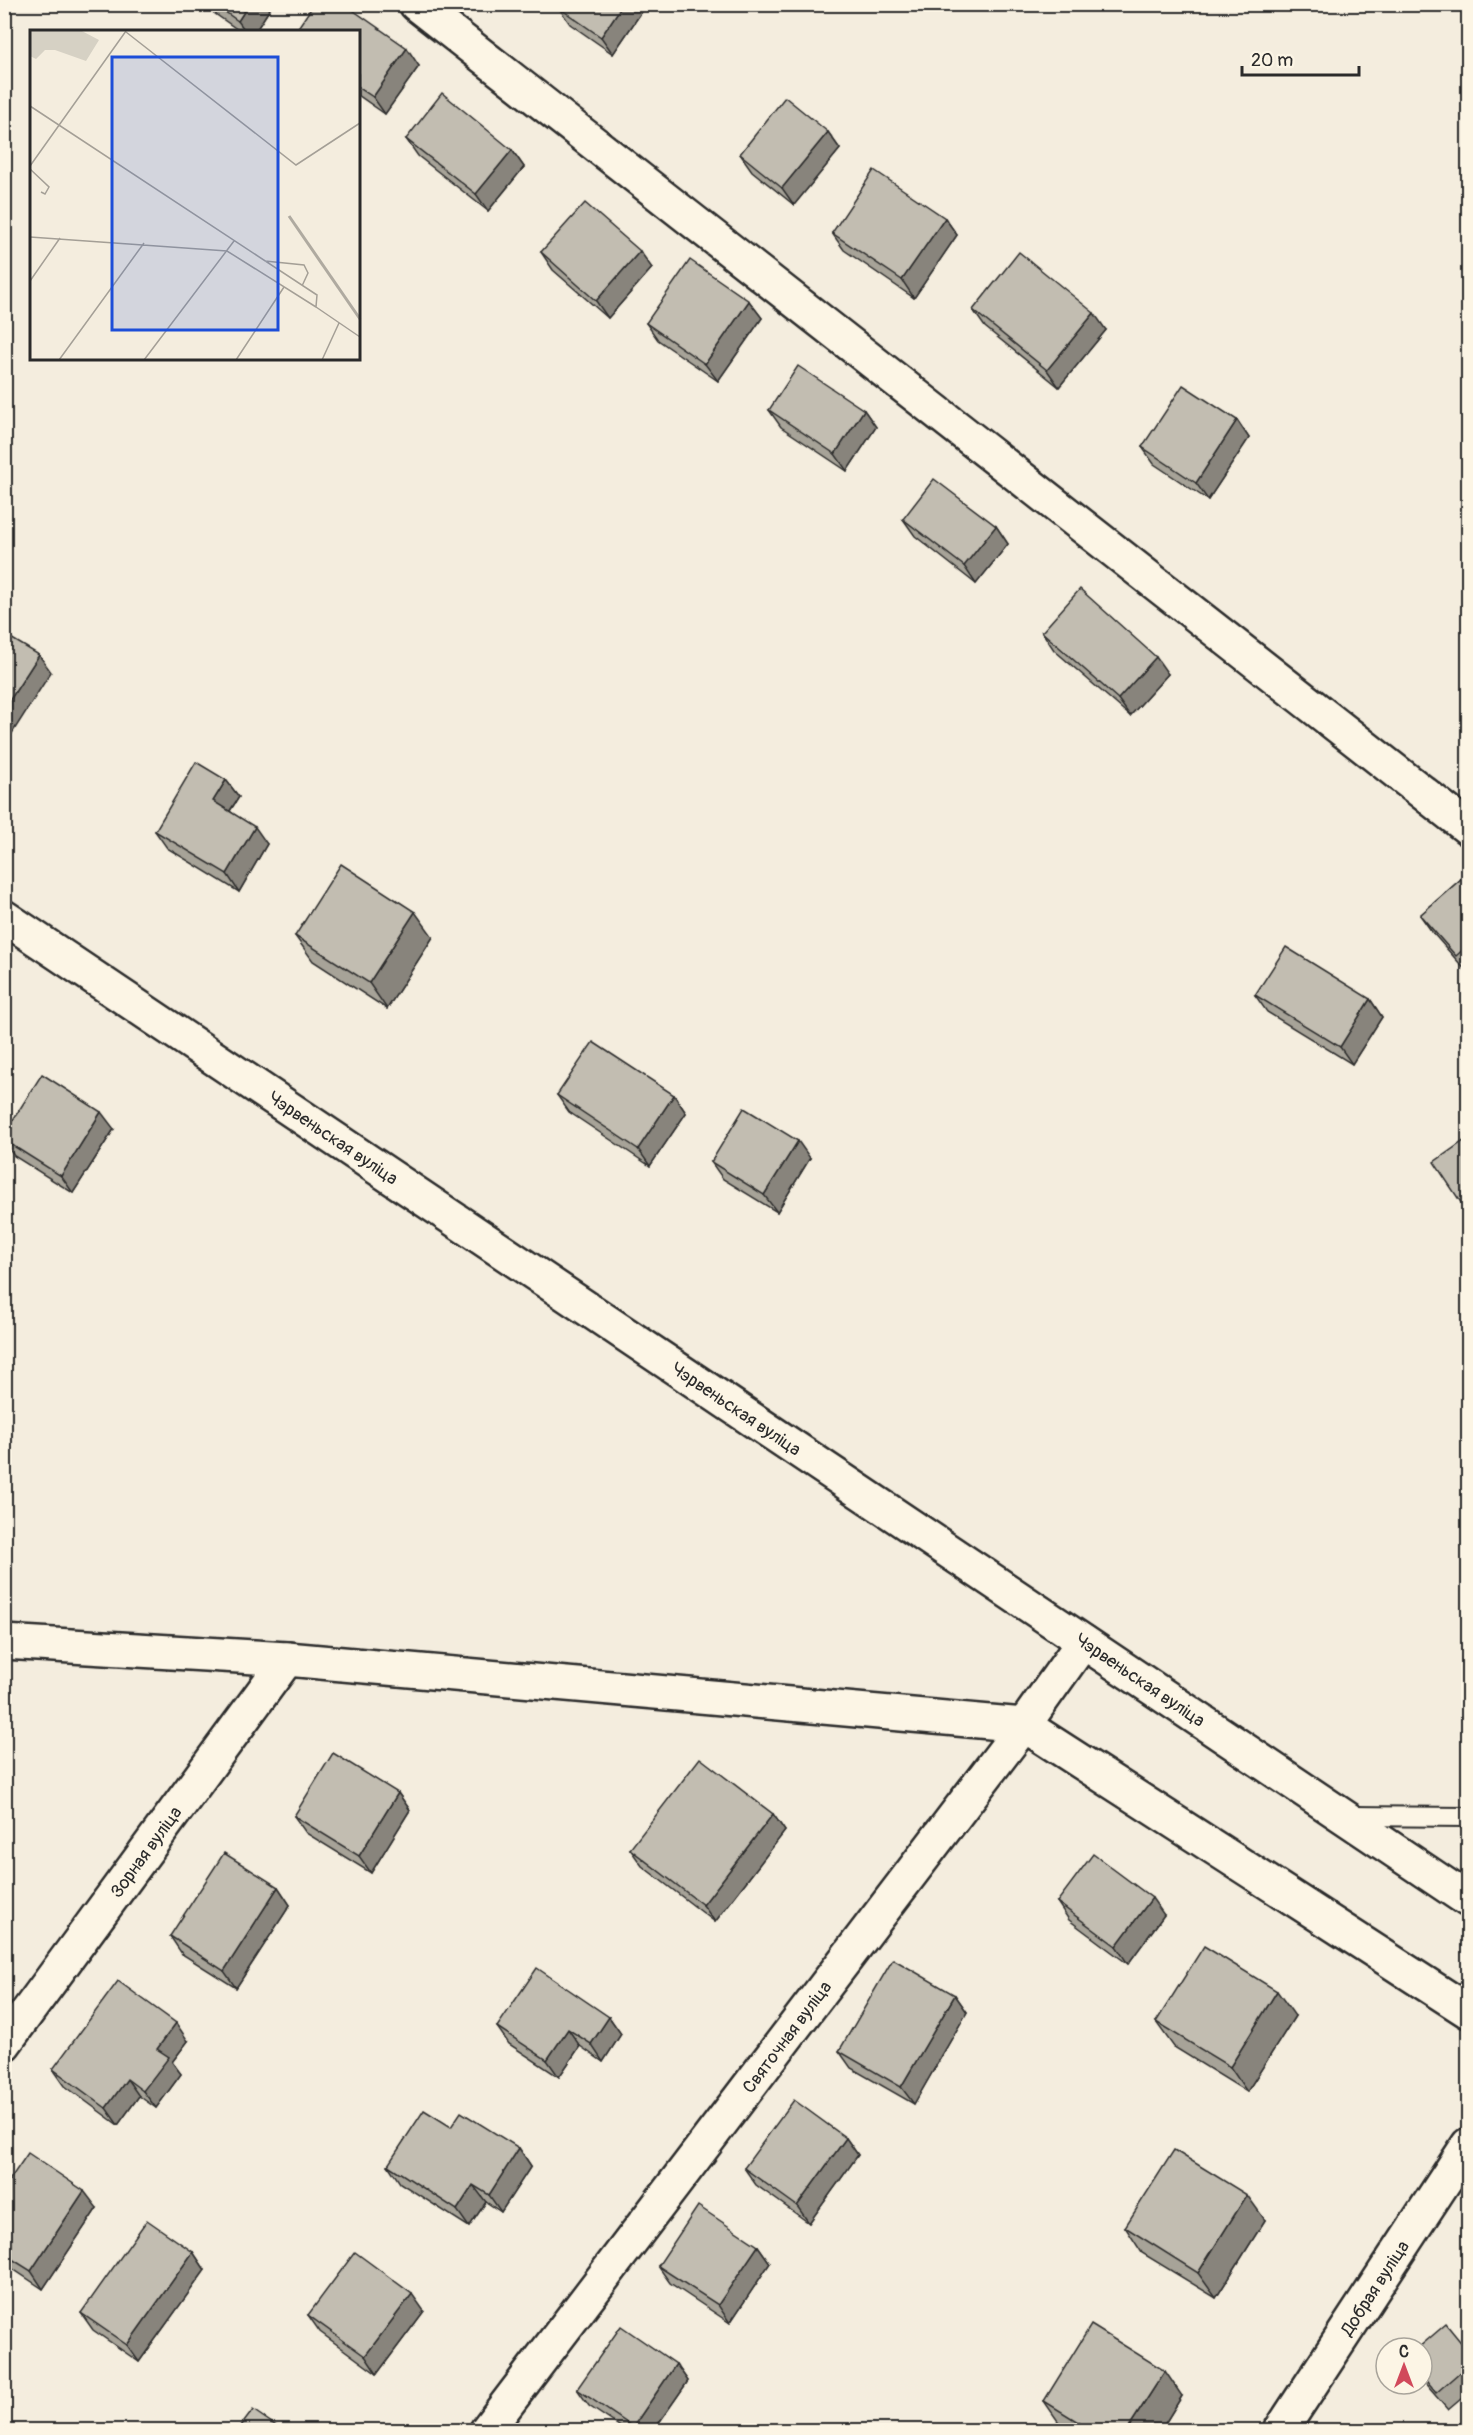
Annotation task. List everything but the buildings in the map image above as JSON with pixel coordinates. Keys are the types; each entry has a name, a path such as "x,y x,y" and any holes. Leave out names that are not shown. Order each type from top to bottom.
{"street":[{"path":"416,4 1468,828"},
{"name":"Чэрвеньская вуліца","path":"4,917 1468,1900"},
{"path":"4,1642 287,1659 1024,1725 1468,2011"},
{"name":"Святочная вуліца","path":"487,2430 1024,1725 1083,1642"},
{"name":"Зорная вуліца","path":"4,2044 287,1659"},
{"name":"Добрая вуліца","path":"1281,2430 1468,2145"}],"lane":[{"path":"1343,1816 1468,1817"}]}
